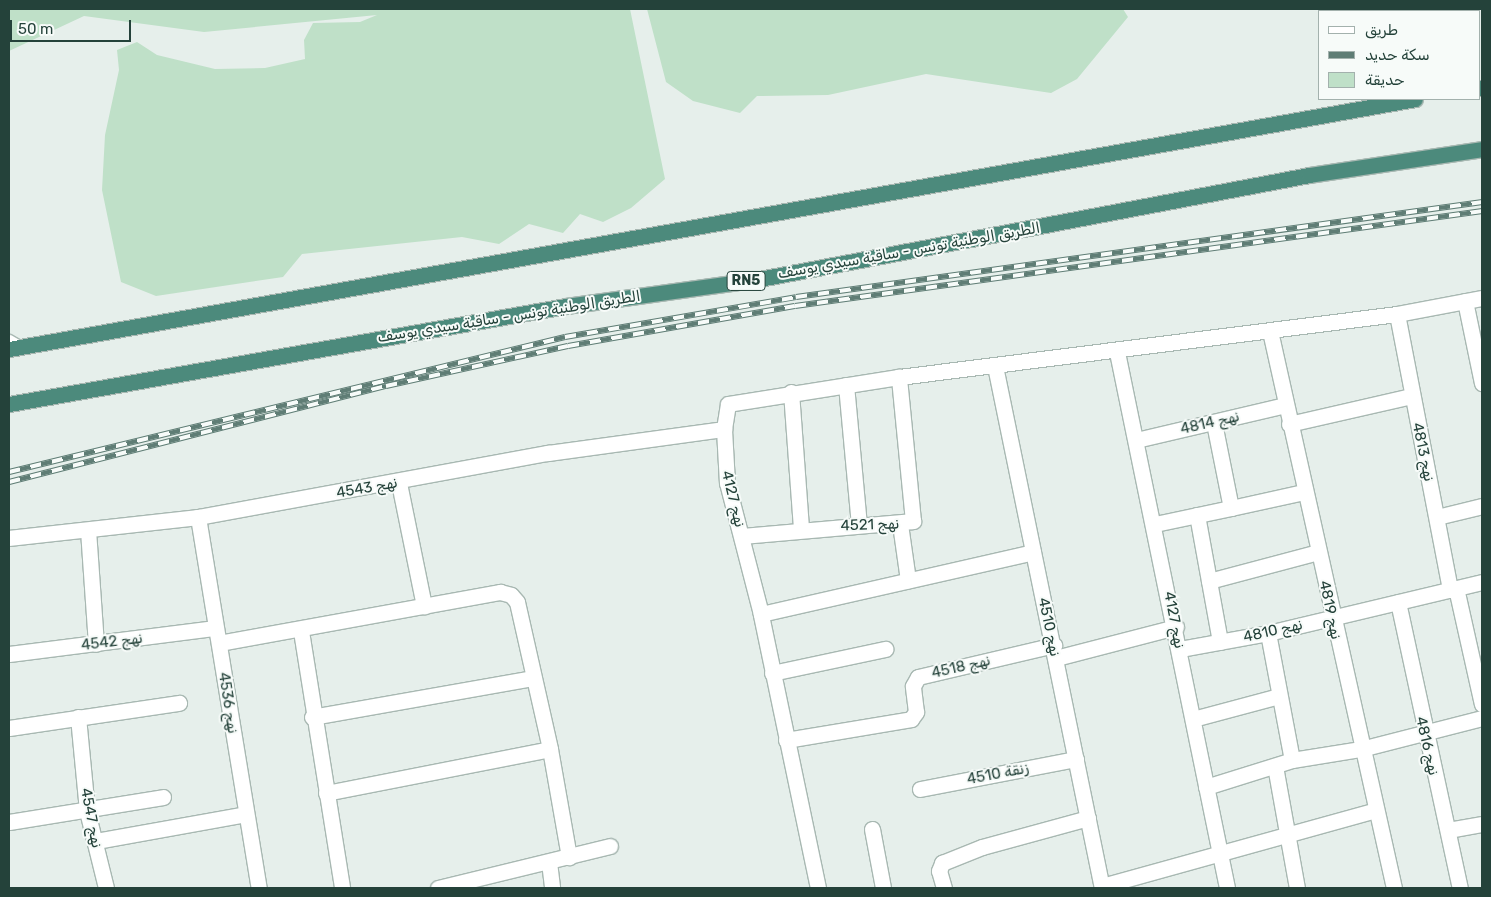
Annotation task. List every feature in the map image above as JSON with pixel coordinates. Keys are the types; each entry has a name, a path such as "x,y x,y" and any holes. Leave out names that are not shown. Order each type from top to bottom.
{"highway":[{"path":"16,348 1409,100"},
{"name":"الطريق الوطنية تونس - ساقية سيدي يوسف","path":"9,404 528,312 754,280 1310,174 1482,149"}],"street":[{"name":"نهج 4127","path":"818,888 761,614 727,483 724,429 728,404 791,392 899,377 1117,352 1397,314 1482,298"},
{"path":"1465,301 1482,383"},
{"name":"نهج 4813","path":"1397,314 1411,396 1437,517 1453,589 1478,668 1482,704"},
{"name":"نهج 4819","path":"1270,331 1331,617 1394,888"},
{"name":"نهج 4127","path":"1117,352 1176,627 1219,855 1227,888"},
{"name":"نهج 4510","path":"995,366 1102,887"},
{"name":"نهج 4521","path":"742,536 859,524 900,524 913,521 915,512 899,377"},
{"path":"846,385 859,524"},
{"path":"791,392 801,529"},
{"path":"1289,424 1411,396"},
{"name":"نهج 4814","path":"1136,440 1285,405"},
{"path":"1214,423 1231,508"},
{"name":"نهج 4543","path":"9,538 198,517 399,483 548,453 724,429"},
{"path":"399,483 424,606"},
{"path":"1154,524 1304,492"},
{"path":"1437,517 1482,506"},
{"path":"1198,515 1220,642"},
{"name":"نهج 4536","path":"198,517 259,888"},
{"path":"900,524 908,580"},
{"path":"88,530 96,644"},
{"path":"761,614 1033,552"},
{"path":"1209,581 1318,552"},
{"name":"نهج 4810","path":"1180,649 1268,634 1331,617 1482,582"},
{"name":"نهج 4542","path":"9,654 96,644 300,631 500,592 511,595 517,602 534,678"},
{"name":"نهج 4816","path":"1398,602 1424,733 1460,888"},
{"name":"نهج 4518","path":"786,740 911,719 916,712 913,686 918,677 1055,652 1176,627"},
{"path":"300,631 312,717 342,888"},
{"path":"1268,634 1292,760"},
{"path":"772,673 885,649"},
{"path":"312,717 534,678 550,749 569,857"},
{"path":"1193,719 1279,696"},
{"path":"9,728 78,716 180,703"},
{"name":"نهج 4547","path":"78,716 87,811 96,841 106,888"},
{"path":"1206,787 1292,760 1361,749 1482,718"},
{"path":"326,793 550,749"},
{"name":"زنقة 4510","path":"920,789 1076,760"},
{"path":"1275,766 1289,833 1297,888"},
{"path":"9,822 87,811 163,797"},
{"path":"1102,887 1376,810"},
{"path":"96,841 246,814"},
{"path":"944,888 938,871 942,863 982,847 1088,818"},
{"path":"1448,830 1482,824"},
{"path":"872,829 884,888"},
{"path":"438,888 610,846"},
{"path":"549,862 552,888"}],"lane":[{"path":"9,339 16,348"}],"green space":[{"path":"9,9 630,9 665,179 631,208 603,222 580,214 563,233 529,224 499,244 462,237 302,254 283,277 156,296 121,282 102,190 105,135 119,70 117,50 137,42 157,55 215,69 265,68 305,59 304,40 313,23 360,22 377,15 204,32 84,16 9,51"},
{"path":"647,9 1123,9 1128,17 1077,79 1051,93 926,74 828,95 757,96 740,113 693,101 666,82"}],"railway":[{"path":"9,472 565,337 796,297 1482,202"},
{"path":"9,482 386,386 568,346 795,306 1482,211"}]}
